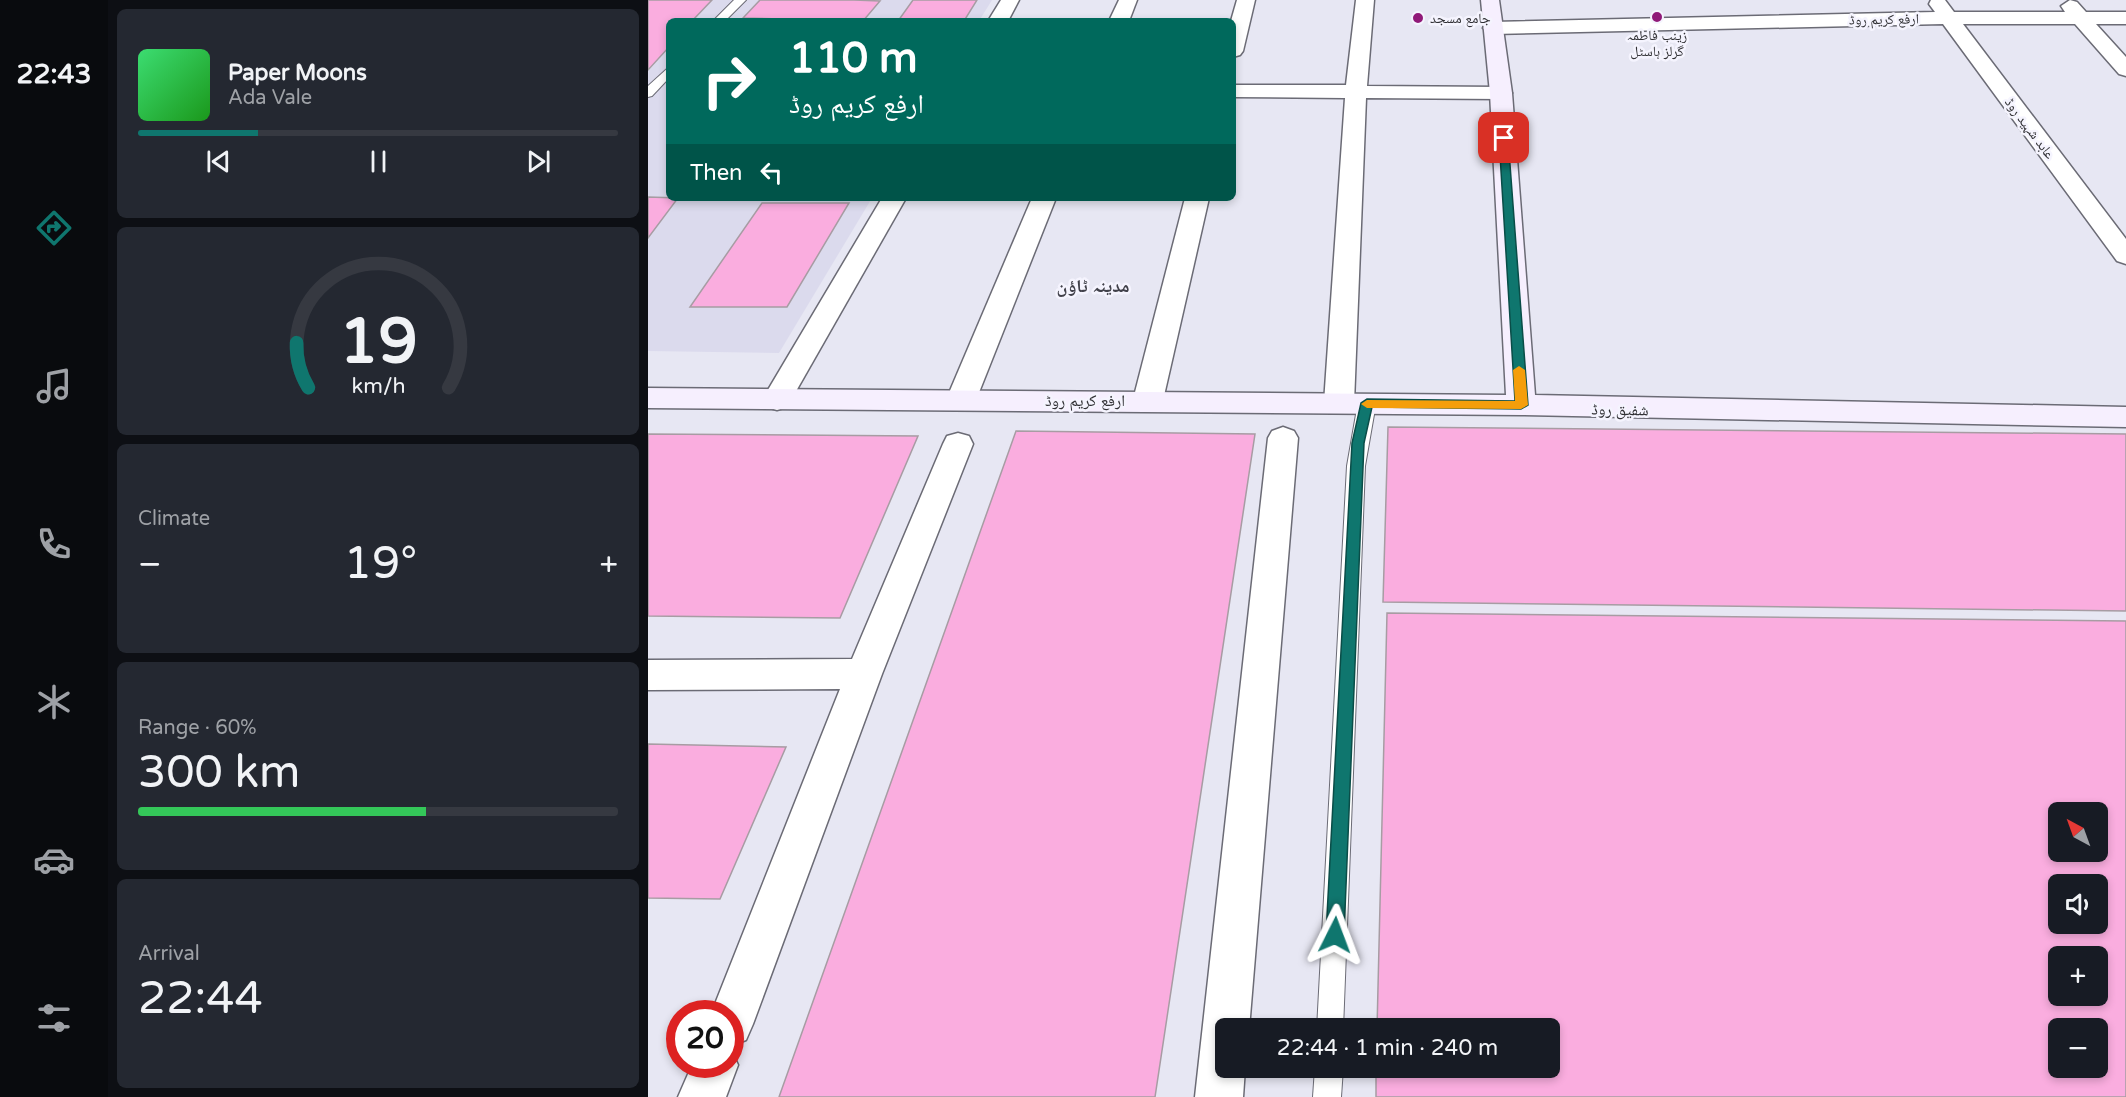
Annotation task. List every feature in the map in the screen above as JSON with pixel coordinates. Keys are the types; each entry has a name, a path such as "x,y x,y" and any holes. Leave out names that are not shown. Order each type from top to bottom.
{"street":[{"path":"1000,18 1010,0"},
{"path":"1120,18 1128,0"},
{"path":"1236,39 1246,0"},
{"path":"1353,403 1356,92 1365,0"},
{"path":"1490,0 1501,93 1521,405"},
{"path":"2064,0 2126,70"},
{"name":"ارفع کریم روڈ","path":"1493,28 1640,16 1941,9 2126,18"},
{"name":"عابد شہید روڈ","path":"1941,9 2126,256"},
{"path":"1236,91 1501,93"},
{"path":"777,400 892,201"},
{"path":"961,400 1043,201"},
{"path":"1148,400 1196,201"},
{"name":"ارفع کریم روڈ","path":"648,398 1148,400 1521,405"},
{"name":"شفیق روڈ","path":"1521,405 2126,417"},
{"path":"1227,1018 1282,438"},
{"path":"739,1000 864,674 958,444"},
{"path":"648,675 864,674"},
{"path":"702,1097 710,1078"},
{"path":"1219,1097 1221,1078"}],"lane":[{"path":"722,18 740,0"},
{"path":"648,93 666,74"},
{"path":"1331,1018 1358,443 1353,403"},
{"path":"1327,1097 1328,1078"}],"shaded area":[{"path":"648,0 992,0 981,18 666,18 666,201 870,201 779,353 648,351"}],"building":[{"path":"648,0 712,0 695,18 666,18 666,50 648,70"},
{"path":"760,0 880,1 866,18 743,18"},
{"path":"913,0 977,0 966,18 900,18"},
{"path":"648,197 666,198 666,201 676,201 648,238"},
{"path":"762,203 849,203 787,307 690,307"},
{"path":"1388,427 2126,434 2126,611 1383,602"},
{"path":"1016,431 1255,434 1155,1097 779,1097"},
{"path":"648,434 918,436 840,618 648,616"},
{"path":"1387,613 2126,621 2126,1097 1376,1097 1376,1078 1560,1078 1560,1018 1377,1018"},
{"path":"648,744 786,747 720,899 648,898"}],"slow traffic":[{"path":"1367,404 1521,405 1519,370"}],"place":[{"name":"زینب فاطمہ گرلز ہاسٹل","path":"1657,17"},
{"name":"جامع مسجد","path":"1418,18"}],"district":[{"name":"مدینہ ٹاؤن","path":"1093,286"}],"route":[{"path":"1335,935 1358,443 1367,403 1521,405 1504,138"}]}
